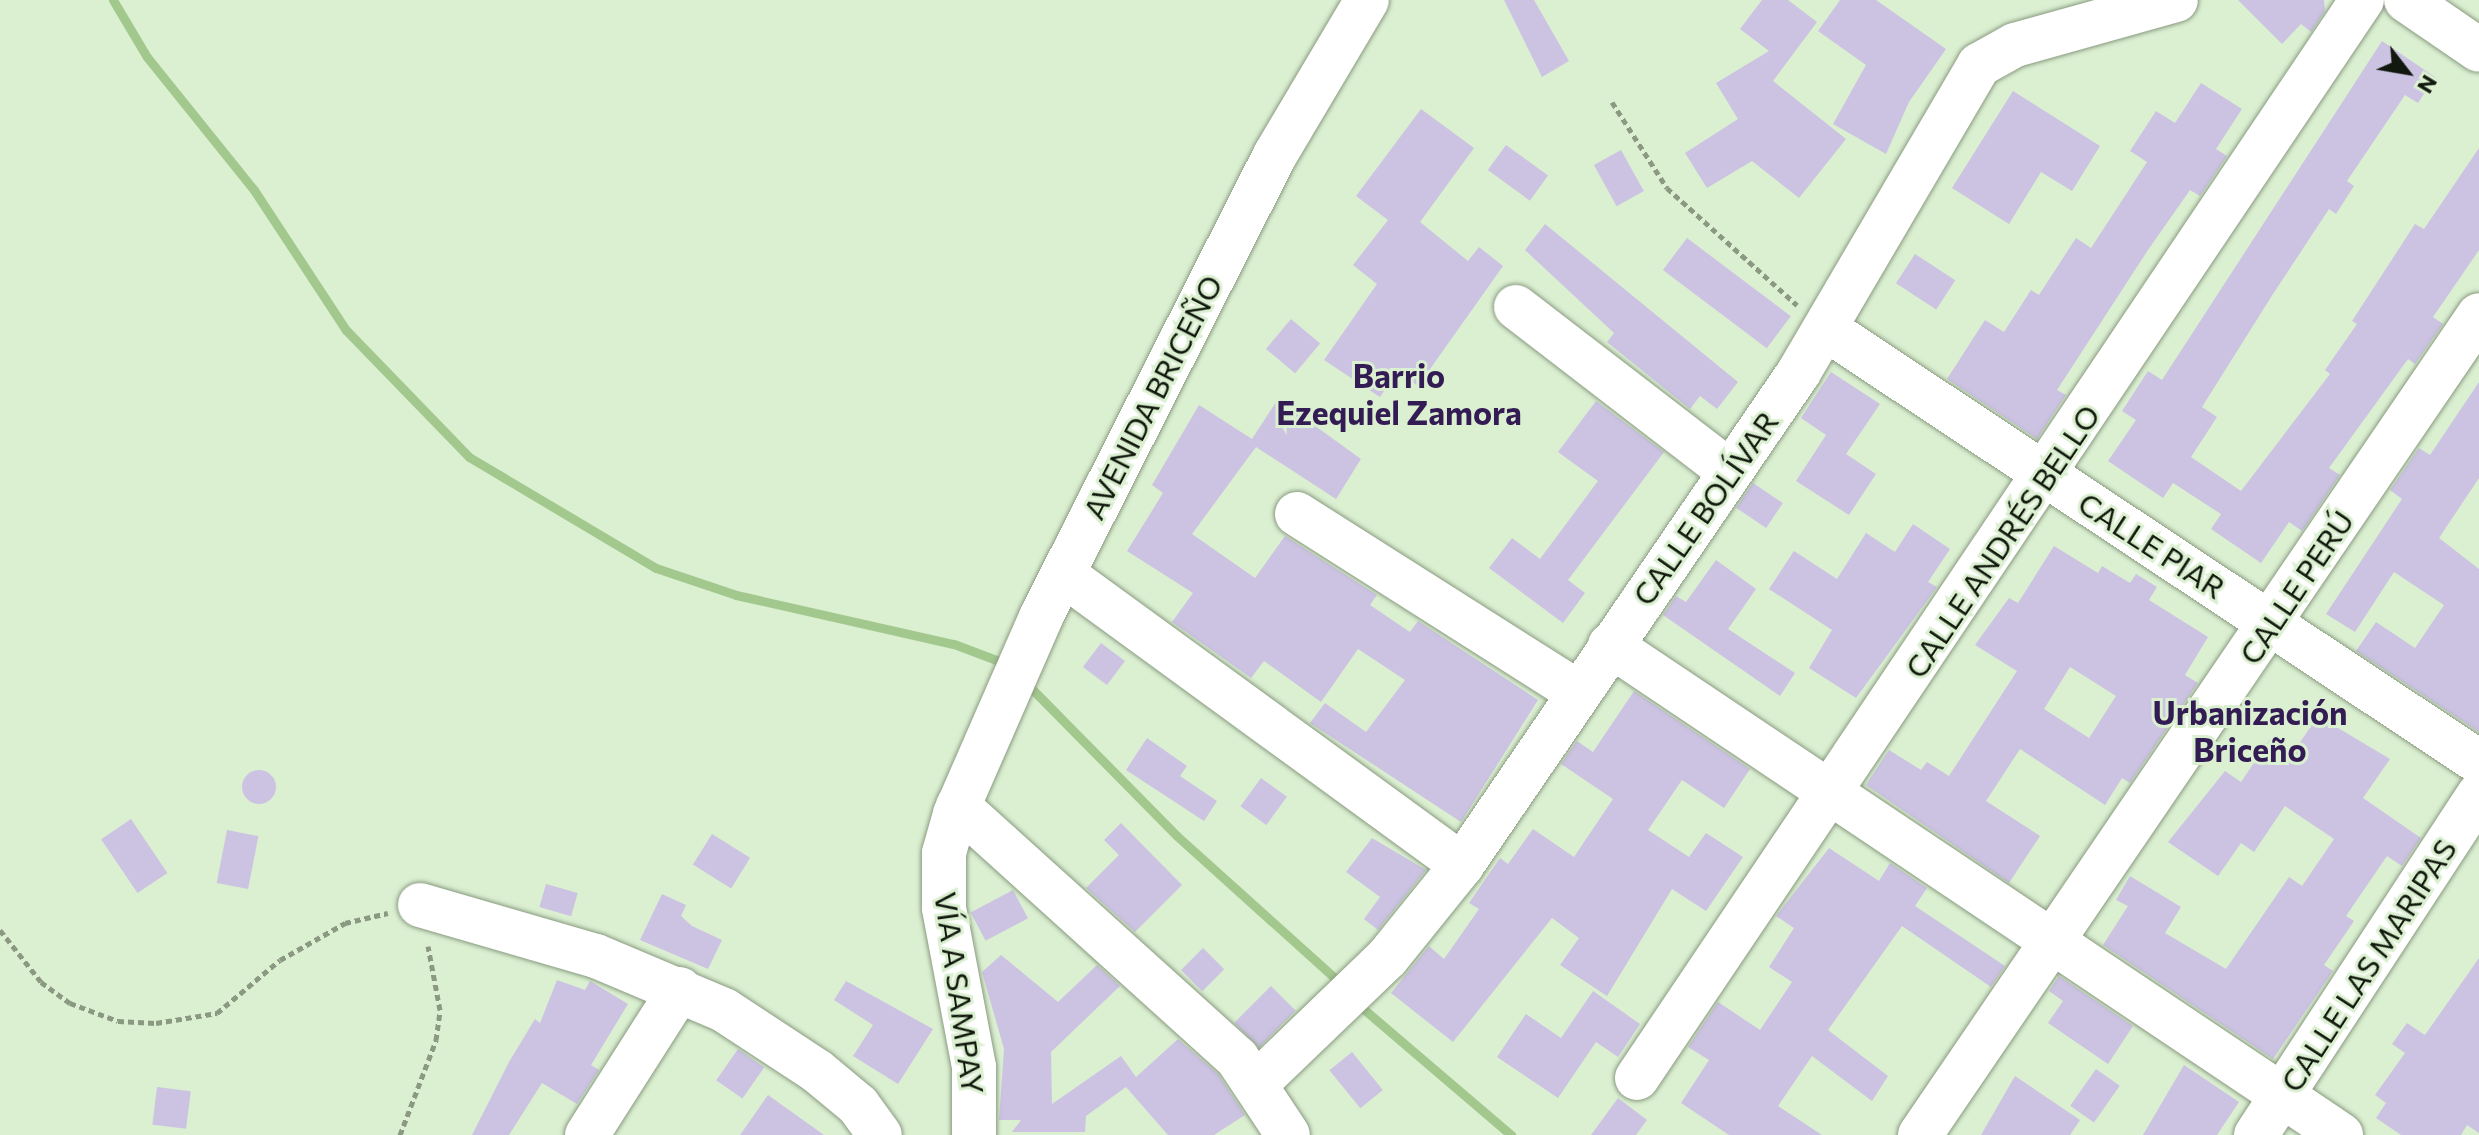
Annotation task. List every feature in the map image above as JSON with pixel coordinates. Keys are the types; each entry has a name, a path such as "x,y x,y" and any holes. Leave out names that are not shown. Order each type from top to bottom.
{"street":[{"name":"AVENIDA BRICEÑO","path":"958,806 1063,574 1301,105 1367,0"},
{"name":"CALLE BOLÍVAR","path":"1258,1082 1387,958 1462,865 1826,329 1979,65 2015,45 2176,0"},
{"name":"CALLE ANDRÉS BELLO","path":"1637,1078 2048,476 2362,0"},
{"path":"2406,0 2479,50"},
{"path":"1516,307 1730,472"},
{"name":"CALLE PERÚ","path":"1920,1135 2272,624 2479,315"},
{"name":"CALLE PIAR","path":"1826,329 2479,762"},
{"path":"1297,514 1577,692"},
{"path":"1063,574 1462,865"},
{"path":"1610,645 2056,939 2341,1135"},
{"name":"CALLE LAS MARIPAS","path":"2256,1135 2479,794"},
{"path":"958,806 1258,1082 1288,1135"},
{"name":"VÍA A SAMPAY","path":"958,806 944,853 944,908 974,1067 974,1135"},
{"path":"420,905 512,929 680,989 817,1071 858,1105 880,1135"},
{"path":"587,1135 680,989"}],"path":[{"path":"1612,102 1667,188 1826,329"},
{"path":"0,930 41,982 70,1003 118,1021 156,1023 217,1013 280,960 345,923 420,905 440,1010 400,1135"}],"building":[{"path":"1504,0 1534,0 1569,61 1542,77"},
{"path":"1762,0 1788,0 1817,22 1773,81 1846,139 1799,198 1752,161 1707,188 1685,153 1738,119 1716,83 1769,51 1740,29"},
{"path":"1840,0 1876,0 1946,49 1909,102 1886,154 1833,124 1866,65 1818,31"},
{"path":"2238,0 2324,0 2325,11 2311,32 2301,24 2282,44"},
{"path":"2382,41 2435,77 2418,103 2405,95 2347,181 2354,186 2336,214 2329,209 2273,294 2202,407 2217,417 2191,457 2241,491 2330,374 2325,370 2357,324 2352,321 2415,224 2424,229 2479,148 2479,250 2433,317 2443,324 2415,364 2408,359 2329,468 2340,475 2302,531 2289,522 2261,563 2211,529 2221,514 2173,483 2163,498 2108,461 2136,420 2122,411 2148,371 2162,380"},
{"path":"2201,83 2242,109 2216,149 2227,156 2200,196 2190,190 2148,250 2057,390 2066,395 2037,439 1947,379 1985,320 2004,332 2031,290 2039,295 2076,238 2091,248 2147,162 2130,151 2156,111 2175,123"},
{"path":"2013,91 2100,146 2072,191 2041,172 2009,224 1952,188"},
{"path":"1421,109 1474,148 1420,222 1468,261 1479,247 1503,266 1418,386 1397,372 1380,397 1324,360 1377,284 1353,265 1388,220 1356,196"},
{"path":"1506,145 1548,176 1530,201 1488,170"},
{"path":"1621,150 1644,191 1617,206 1594,165"},
{"path":"1545,224 1738,382 1717,409 1700,396 1690,409 1607,342 1614,333 1525,250"},
{"path":"1687,238 1791,316 1767,348 1663,270"},
{"path":"1915,254 1955,280 1936,309 1896,283"},
{"path":"1291,319 1320,343 1295,373 1266,349"},
{"path":"1831,372 1880,404 1846,454 1876,474 1849,515 1796,481 1826,435 1801,418"},
{"path":"2479,382 2479,478 2439,538 2479,569 2479,732 2356,651 2376,622 2415,648 2444,605 2394,572 2355,632 2326,614 2402,499 2390,490 2419,448 2430,455"},
{"path":"1278,399 1361,459 1336,499 1256,447 1192,534 1255,578 1285,536 1377,595 1370,605 1410,632 1418,621 1538,700 1461,822 1310,723 1325,703 1366,732 1405,680 1358,649 1321,702 1264,661 1251,678 1172,622 1193,593 1127,551 1163,493 1152,485 1199,405 1252,439"},
{"path":"1596,401 1664,452 1568,580 1585,593 1563,623 1489,568 1512,538 1540,559 1598,481 1558,452"},
{"path":"1753,483 1783,503 1766,528 1736,508"},
{"path":"1913,524 1950,549 1928,582 1937,587 1856,698 1809,668 1832,630 1769,589 1794,551 1837,579 1866,533 1895,552"},
{"path":"2054,546 2098,573 2102,566 2130,583 2136,574 2157,587 2149,600 2208,637 2185,675 2198,683 2130,783 2122,778 2105,805 2020,749 1986,801 2040,836 2009,883 1866,785 1889,750 1921,770 1927,762 1949,776 2017,671 1975,645 2009,598 2018,603","holes":["2070,667 2116,696 2089,738 2044,709"]},
{"path":"1716,560 1756,589 1728,629 1795,673 1780,696 1663,615 1676,596 1686,602"},
{"path":"1101,643 1125,661 1107,685 1083,667"},
{"path":"1634,691 1750,769 1724,808 1682,780 1648,830 1689,857 1706,833 1743,857 1706,911 1672,889 1607,996 1560,965 1579,938 1552,918 1453,1042 1391,993 1429,946 1444,959 1479,909 1469,903 1500,858 1508,864 1533,829 1574,857 1613,799 1561,764 1577,741 1593,752"},
{"path":"2318,716 2390,759 2363,798 2421,838 2402,866 2387,856 2346,916 2354,921 2324,965 2333,971 2273,1059 2103,945 2128,906 2116,900 2130,876 2181,907 2165,933 2226,969 2289,877 2302,886 2334,839 2285,806 2254,852 2241,843 2218,876 2168,842 2225,771 2241,782 2272,736 2294,751"},
{"path":"1147,738 1187,766 1180,776 1217,801 1204,821 1126,770"},
{"path":"259,770 271,775 276,787 271,799 259,804 247,799 242,787 247,775"},
{"path":"1261,778 1287,797 1266,825 1240,806"},
{"path":"131,819 167,873 138,893 101,839"},
{"path":"1121,823 1182,885 1135,932 1086,888 1119,855 1104,840"},
{"path":"227,830 258,836 248,889 217,883"},
{"path":"712,834 750,858 731,888 693,865"},
{"path":"1372,838 1426,870 1378,930 1364,919 1380,897 1346,872"},
{"path":"1829,848 1879,881 1890,863 1927,888 1915,906 2005,966 1991,987 1902,926 1828,1030 1888,1076 1872,1101 1812,1056 1778,1106 1822,1135 1729,1135 1681,1103 1709,1060 1688,1047 1718,1002 1760,1030 1792,982 1769,967 1794,928 1776,916"},
{"path":"546,884 578,893 571,916 539,907"},
{"path":"1013,890 1028,918 986,941 971,913"},
{"path":"662,894 686,905 681,916 692,926 722,940 708,969 640,940"},
{"path":"1203,948 1224,969 1202,991 1181,970"},
{"path":"1001,955 1058,1002 1097,965 1120,986 1051,1052 1052,1104 1121,1056 1136,1077 1178,1039 1218,1074 1245,1115 1214,1135 1168,1135 1126,1087 1086,1116 1085,1132 1012,1132 1021,1120 999,1120 1004,1049 982,972"},
{"path":"2479,958 2479,1133 2467,1125 2461,1135 2401,1135 2376,1118 2386,1103 2375,1095 2405,1053 2392,1044 2407,1023 2425,1035"},
{"path":"2059,976 2133,1026 2108,1064 2048,1023 2063,1001 2049,991"},
{"path":"557,980 585,990 590,981 628,1004 591,1065 599,1070 577,1104 542,1083 509,1135 472,1135 535,1019 540,1023"},
{"path":"846,981 933,1029 898,1084 853,1056 873,1025 834,1000"},
{"path":"1271,986 1296,1011 1259,1048 1234,1023"},
{"path":"1593,991 1640,1024 1618,1057 1596,1042 1558,1098 1497,1057 1526,1014 1561,1038"},
{"path":"738,1049 764,1067 742,1098 716,1080"},
{"path":"1352,1052 1383,1090 1360,1108 1329,1070"},
{"path":"2184,1065 2239,1102 2217,1135 2143,1135"},
{"path":"2096,1069 2120,1086 2094,1122 2070,1106"},
{"path":"2015,1076 2080,1120 2070,1135 1981,1135"},
{"path":"157,1087 191,1091 186,1129 152,1125"},
{"path":"768,1095 824,1135 740,1135"},
{"path":"1618,1098 1647,1120 1636,1135 1591,1135"}],"waterway":[{"path":"113,0 147,57 254,190 346,330 469,457 656,568 736,595 954,644 999,661"},
{"path":"1032,689 1177,836 1338,981"},
{"path":"1360,1006 1511,1135"}],"district":[{"name":"Barrio Ezequiel Zamora","path":"1399,394"},
{"name":"Urbanización Briceño","path":"2250,732"}]}
